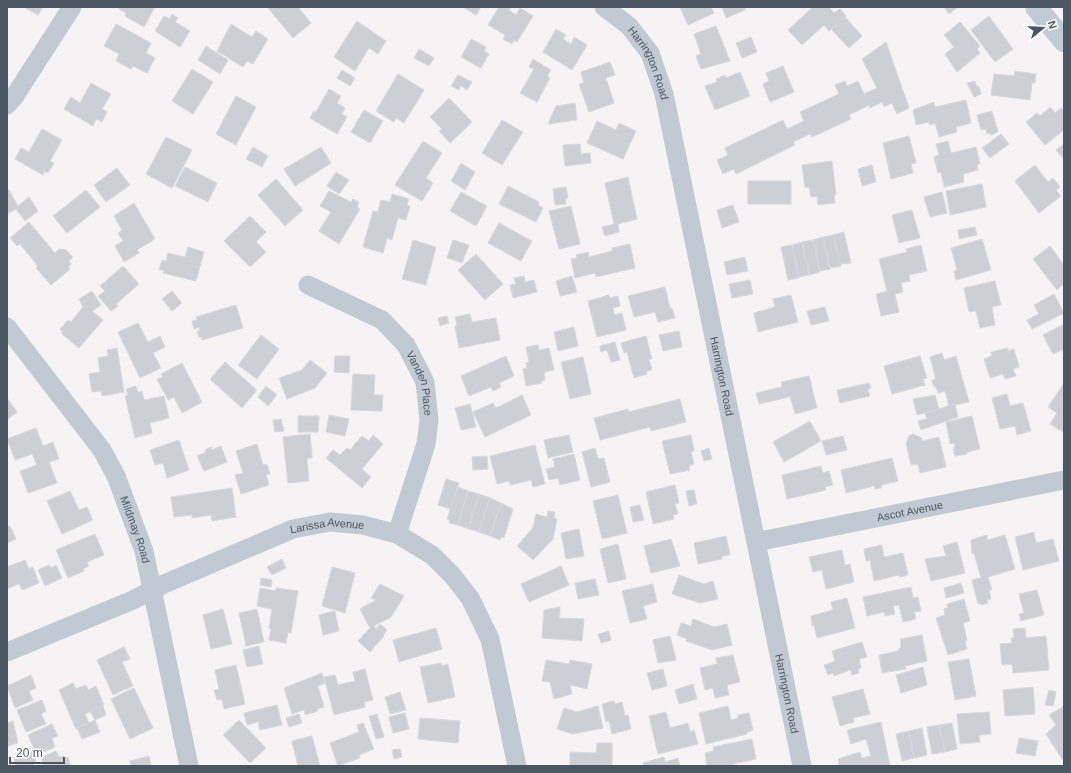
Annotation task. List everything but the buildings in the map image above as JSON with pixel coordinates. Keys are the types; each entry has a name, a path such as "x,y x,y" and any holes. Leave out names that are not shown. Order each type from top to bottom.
{"main road":[{"path":"1036,7 1064,41"}],"street":[{"path":"7,105 14,97 72,7"},
{"name":"Harrington Road","path":"604,7 629,26 650,53 664,94 802,766"},
{"name":"Vanden Place","path":"308,285 382,320 406,345 425,382 429,420 426,444 397,534"},
{"name":"Mildmay Road","path":"7,327 102,450 116,476 144,551 189,766"},
{"name":"Ascot Avenue","path":"756,542 1064,480"},
{"name":"Larissa Avenue","path":"7,652 126,603 152,590 293,529 330,522 363,525 397,534 432,555 452,575 470,598 490,639 517,766"}]}
